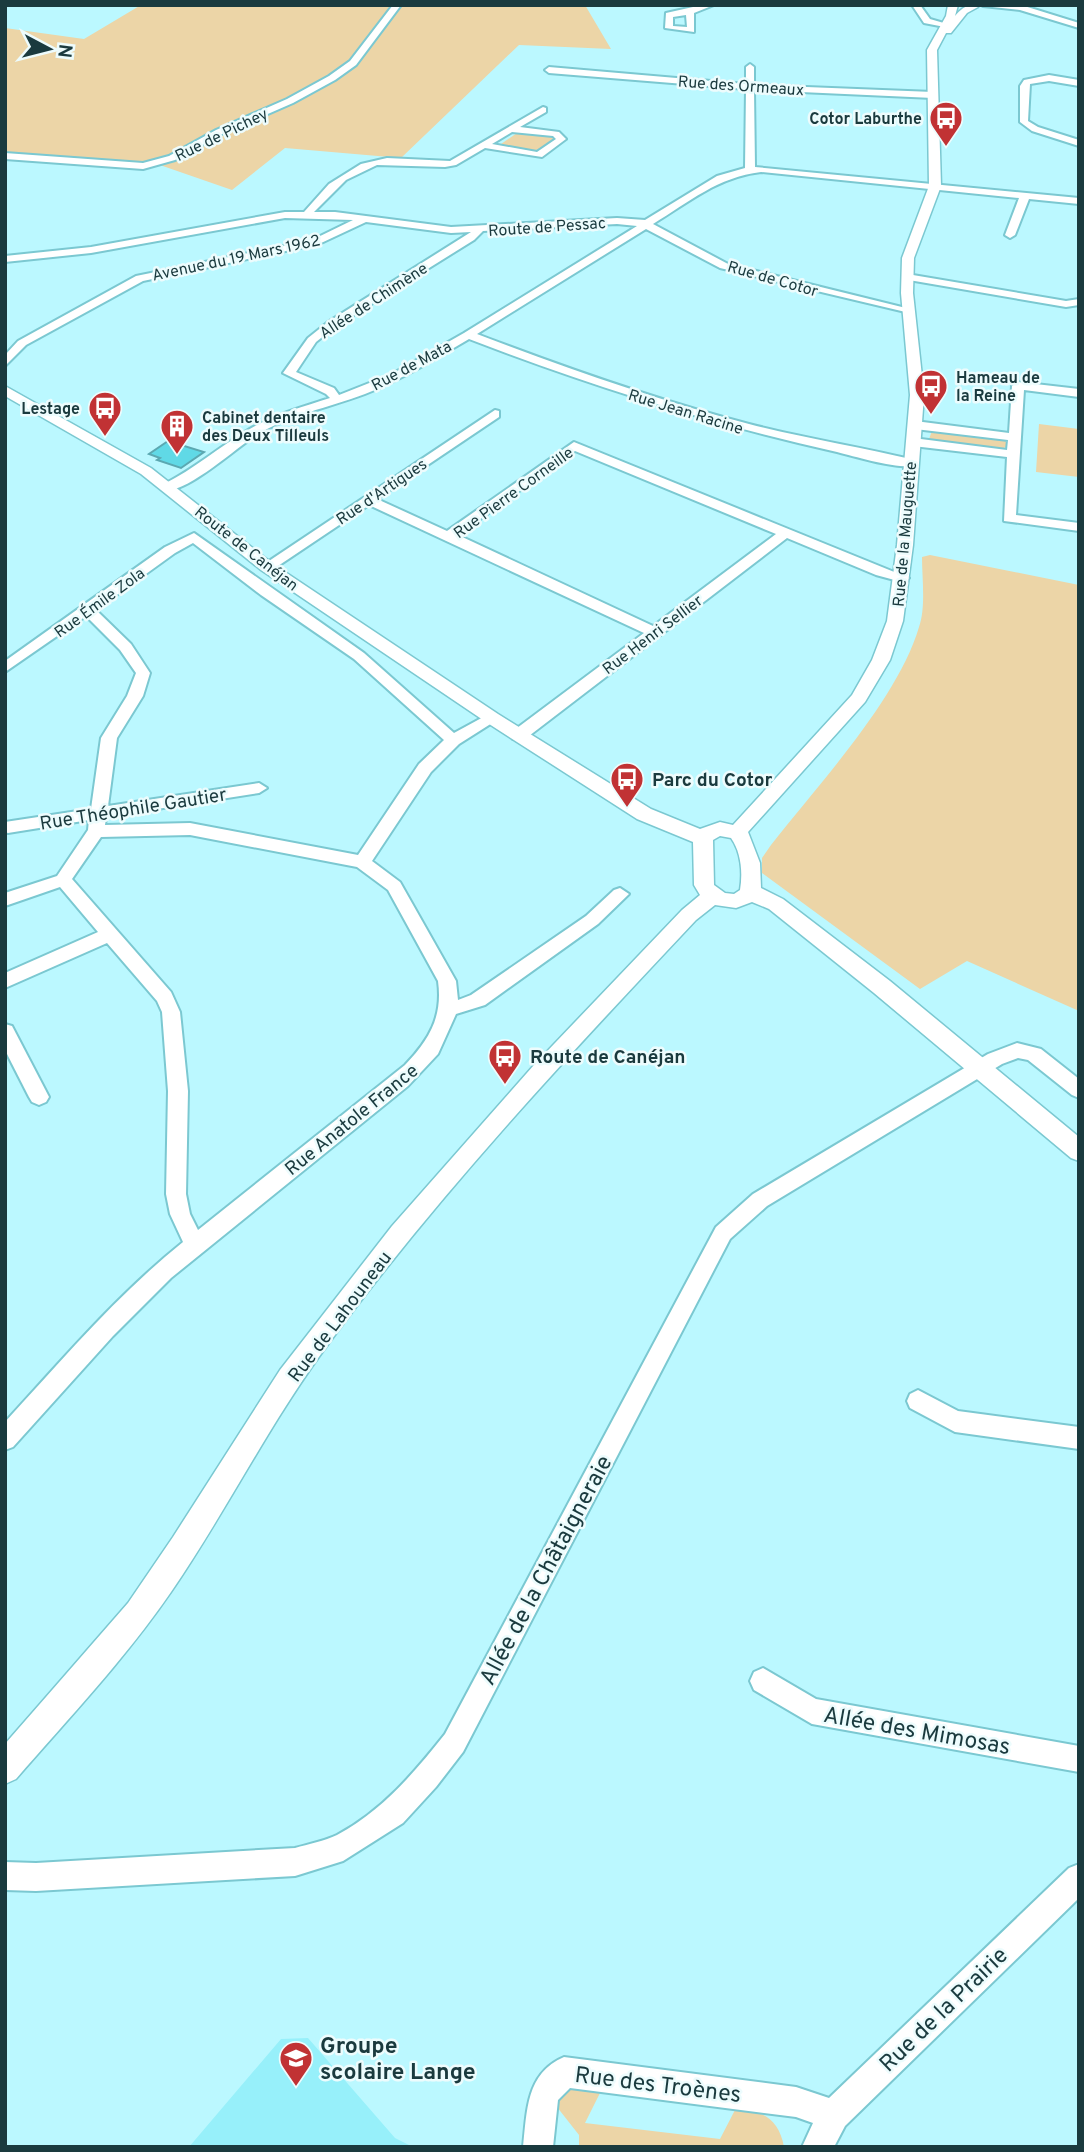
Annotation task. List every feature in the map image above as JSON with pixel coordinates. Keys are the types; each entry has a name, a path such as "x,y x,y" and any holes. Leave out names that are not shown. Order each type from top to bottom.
{"street":[{"name":"Rue de Pichey","path":"5,156 143,166 172,158 219,132 290,101 332,78 353,63 397,5"},
{"path":"690,12 710,5"},
{"path":"916,5 927,21 947,25"},
{"path":"935,186 933,62 953,12 953,5"},
{"path":"959,5 1015,7 1079,26"},
{"path":"947,25 973,7"},
{"path":"750,67 750,169"},
{"name":"Rue des Ormeaux","path":"548,70 751,87 933,95"},
{"path":"1079,83 1049,78 1027,82 1024,86 1024,122 1035,129 1079,143"},
{"path":"308,214 337,183 365,164 387,161 445,165 542,110"},
{"path":"484,145 539,155 561,139 556,134 512,129"},
{"path":"643,223 720,178 750,169 1079,201"},
{"name":"Rue de la Mauguette","path":"737,832 859,698 889,642 899,604 915,425 917,374 907,277 911,247 935,186"},
{"path":"1010,234 1025,196"},
{"name":"Route de Pessac","path":"5,259 61,255 266,217 308,214 412,227 478,230 617,221 643,223"},
{"name":"Avenue du 19 Mars 1962","path":"5,363 22,344 140,278 315,242 362,220"},
{"name":"Rue de Cotor","path":"643,223 724,266 910,312"},
{"name":"Rue de Mata","path":"169,487 185,480 251,433 293,412 362,391 396,376 468,335 643,223"},
{"name":"Allée de Chimène","path":"336,398 330,391 289,373 312,340 338,320 470,238 478,230"},
{"path":"907,277 1066,304 1079,302"},
{"name":"Rue Jean Racine","path":"468,335 555,369 670,407 764,434 911,463"},
{"path":"1079,393 1018,386 1009,518 1079,527"},
{"name":"Route de Canéjan","path":"5,390 106,447 169,487 267,567 492,718 644,814 704,838"},
{"name":"Rue d'Artigues","path":"267,567 495,414"},
{"path":"915,425 1014,437"},
{"path":"913,442 1012,454"},
{"name":"Rue Pierre Corneille","path":"654,632 448,536 574,446 902,578"},
{"path":"369,500 448,536"},
{"name":"Rue Henri Sellier","path":"519,735 785,533"},
{"name":"Rue Émile Zola","path":"5,668 170,550 194,537 266,592 359,656 453,740"},
{"path":"5,900 63,880 98,822 109,738 135,696 143,673 126,647 88,610"},
{"path":"362,862 425,768 453,740 492,718"},
{"name":"Rue Théophile Gautier","path":"8,827 98,822 259,788"},
{"name":"Rue Anatole France","path":"5,1439 105,1329 163,1271 425,1059 438,1040 448,1010 450,995 447,981 394,886 362,862 214,832 98,822"},
{"path":"714,830 737,832 747,844 752,880 750,892 737,901 724,901 712,896 704,886 704,838 714,830"},
{"path":"63,880 164,997 171,1012 178,1091 176,1194 180,1214 195,1245"},
{"path":"750,892 776,904 982,1068 1079,1151"},
{"path":"448,1010 478,1000 593,920 620,894"},
{"name":"Rue de Lahouneau","path":"5,1768 137,1615 191,1537 310,1349 352,1293 515,1098 690,915 712,896"},
{"path":"5,981 110,933"},
{"path":"5,1031 39,1097"},
{"name":"Allée de la Châtaigneraie","path":"5,1876 36,1877 295,1862 343,1847 393,1813 427,1778 454,1743 723,1233 760,1200 995,1059 1017,1050 1034,1054 1079,1090"},
{"path":"918,1401 955,1421 1079,1438"},
{"name":"Allée des Mimosas","path":"763,1681 812,1711 1079,1759"},
{"name":"Rue de la Prairie","path":"817,2147 834,2115 1079,1878"},
{"name":"Rue des Troènes","path":"538,2147 544,2094 564,2072 796,2102 834,2115"}],"shaded area":[{"path":"141,5 585,5 611,49 519,45 401,158 285,148 232,190 157,164 5,156 5,28 84,39"},
{"path":"517,133 554,139 542,148 529,151 501,144"},
{"path":"1039,424 1079,429 1079,477 1036,472"},
{"path":"932,431 999,438 1006,441 1006,447 1001,449 932,441 929,439"},
{"path":"930,555 1079,585 1079,1011 967,961 920,989 762,873 762,858 855,740 894,683 909,655 921,619 922,557"},
{"name":"Groupe scolaire Lange","path":"308,2038 395,2138 413,2147 189,2147 281,2039"},
{"path":"573,2086 601,2091 585,2123 720,2139 735,2110 745,2110 768,2118 778,2129 784,2147 579,2147 579,2135 557,2107 561,2094"}],"building":[{"name":"Cabinet dentaire des Deux Tilleuls","path":"168,441 204,452 181,468 157,460 160,458 149,454"}],"place":[{"name":"Cotor Laburthe","path":"946,148"},
{"name":"Hameau de la Reine","path":"931,416"},
{"name":"Lestage","path":"105,438"},
{"name":"Cabinet dentaire des Deux Tilleuls","path":"177,456"},
{"name":"Parc du Cotor","path":"627,809"},
{"name":"Route de Canéjan","path":"505,1086"},
{"name":"Groupe scolaire Lange","path":"296,2088"}]}
